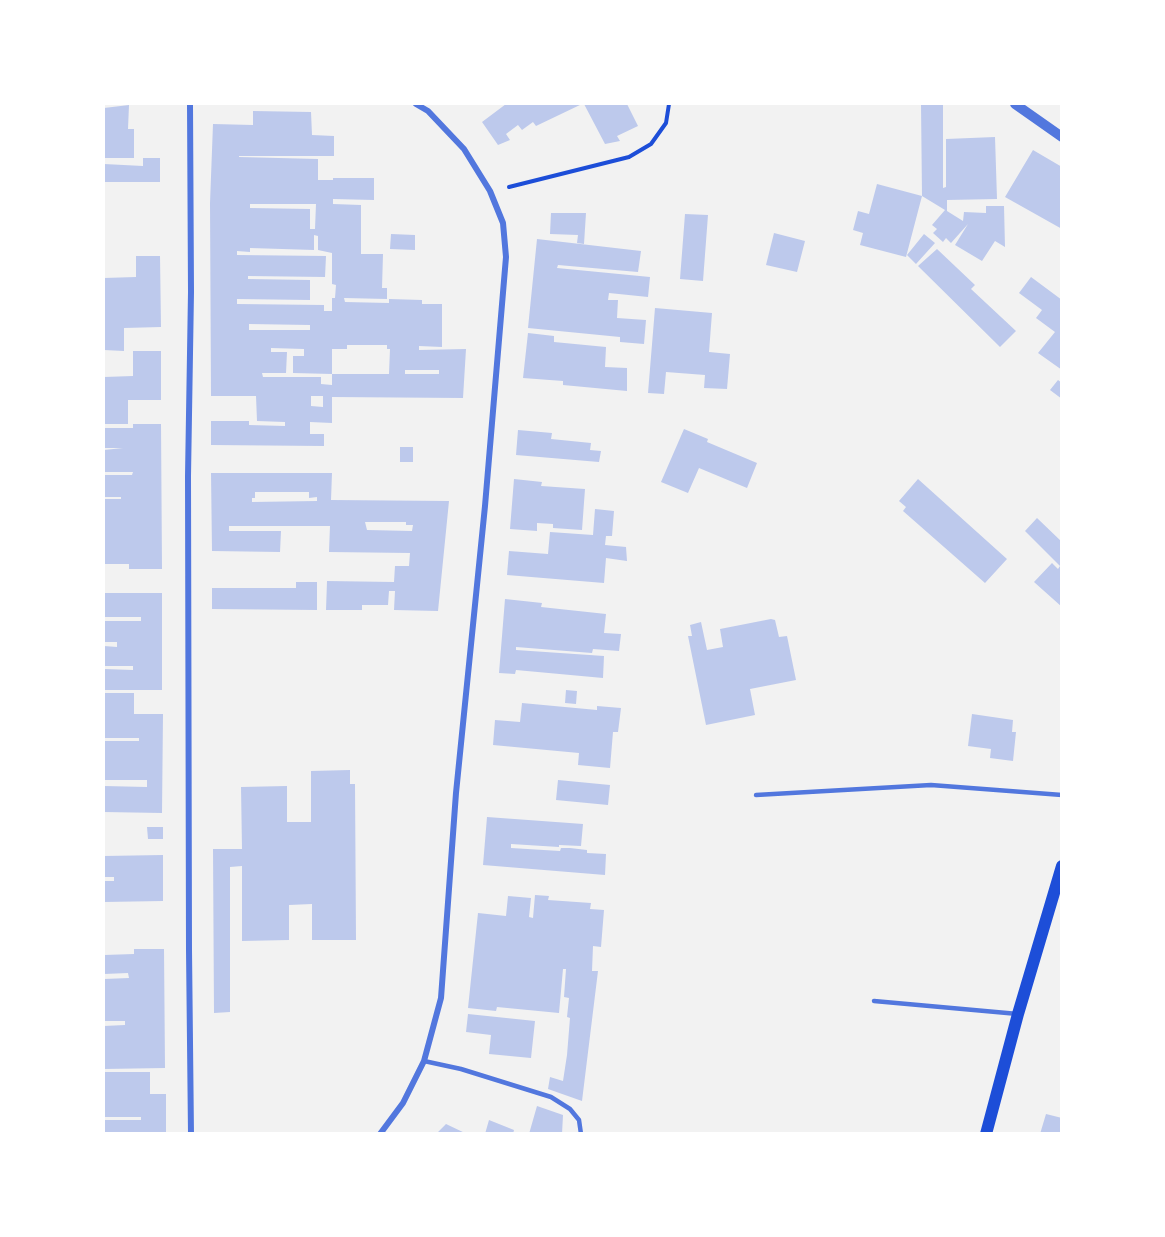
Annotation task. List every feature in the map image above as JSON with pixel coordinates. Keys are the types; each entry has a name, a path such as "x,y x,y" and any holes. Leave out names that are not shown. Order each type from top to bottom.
{"main road":[{"path":"986,1134 1018,1014 1062,866"}],"street":[{"path":"190,104 191,292 188,476 191,1134"},
{"path":"380,1134 404,1103 424,1061 441,998 456,793 484,518 506,257 503,223 490,191 464,149 428,111 416,104"},
{"path":"1015,104 1062,137"}],"lane":[{"path":"756,795 932,785 1062,795"},
{"path":"874,1001 1018,1014"},
{"path":"424,1061 461,1069 551,1097 570,1109 579,1120 581,1134"}],"path":[{"path":"490,191 629,157 651,144 666,123 669,104"}],"building":[{"path":"506,104 582,104 536,126 533,122 522,130 518,125 506,134 510,140 498,145 482,122"},
{"path":"584,104 627,104 638,126 617,136 620,141 605,144"},
{"path":"921,104 943,104 943,188 946,187 946,139 995,137 997,199 947,200 947,211 963,221 964,212 986,213 986,206 1004,206 1005,247 995,241 982,261 955,245 968,224 951,243 946,238 943,242 933,233 937,229 932,225 945,210 922,196"},
{"path":"129,105 128,129 134,129 134,158 104,158 104,108"},
{"path":"253,111 311,112 312,135 334,136 334,156 239,157 318,159 318,180 374,178 374,200 333,199 333,204 361,205 361,254 383,254 382,288 387,288 387,299 344,298 345,302 389,303 389,299 422,300 422,304 442,304 442,347 419,346 419,350 466,349 463,398 332,397 332,423 310,422 310,434 324,434 324,446 211,445 211,421 249,421 249,425 285,426 285,422 257,421 256,396 211,396 210,203 213,124 253,125","holes":["250,204 316,204 315,229 310,229 310,209 250,208","314,235 318,236 318,250 332,253 332,284 336,285 335,298 332,298 332,311 324,311 324,305 237,304 237,299 310,300 310,280 248,279 248,276 325,277 326,256 237,255 237,251 250,252 250,248 314,250","249,324 310,325 310,330 249,330","347,345 387,345 387,349 390,349 389,374 332,374 332,349 347,349","271,348 304,349 304,356 293,356 293,373 332,374 332,385 321,384 321,377 263,377 262,373 286,373 287,352 271,352","405,370 439,370 439,374 405,374","311,396 323,396 323,407 311,406"]},
{"path":"1033,150 1062,167 1062,229 1005,197"},
{"path":"143,158 160,158 160,182 104,182 104,164 143,166"},
{"path":"877,184 922,196 906,257 860,245 863,233 853,230 858,211 869,214"},
{"path":"551,213 586,213 584,244 577,243 578,235 550,234"},
{"path":"685,214 708,215 703,281 680,279"},
{"path":"774,233 805,241 797,272 766,265"},
{"path":"391,234 415,235 415,250 390,249"},
{"path":"924,234 935,243 916,264 907,255"},
{"path":"537,239 641,251 638,272 558,265 557,268 650,277 648,297 609,293 608,300 618,300 617,318 646,320 644,344 620,342 620,337 528,328"},
{"path":"937,249 975,285 971,289 1016,331 1000,347 918,266"},
{"path":"136,256 160,256 161,327 124,328 124,351 104,350 104,278 136,277"},
{"path":"1031,277 1062,300 1062,370 1038,353 1055,332 1036,318 1042,310 1019,293"},
{"path":"655,308 712,313 709,352 730,354 727,389 704,388 705,375 666,372 664,394 648,393"},
{"path":"528,333 554,336 554,342 606,347 605,367 627,368 627,391 563,385 563,381 523,378"},
{"path":"133,351 161,351 161,400 128,400 128,424 104,424 104,377 133,376"},
{"path":"1058,380 1062,383 1062,399 1050,390"},
{"path":"133,424 161,424 162,569 129,569 129,564 104,564 104,499 121,499 121,497 104,497 104,475 132,475 133,472 104,472 104,450 123,448 104,448 104,428 133,428"},
{"path":"684,429 708,439 707,442 757,463 747,488 699,468 688,493 661,482"},
{"path":"518,430 552,433 551,439 591,443 590,450 601,451 599,462 516,455"},
{"path":"400,447 413,447 413,462 400,462"},
{"path":"211,473 332,473 331,500 449,501 438,611 394,610 395,591 389,591 388,605 362,605 362,610 326,610 327,581 394,582 395,566 409,566 410,553 329,552 330,526 229,526 229,531 281,531 280,552 212,551","holes":["255,492 309,492 309,498 317,497 317,501 252,502","365,522 406,522 406,525 413,525 412,531 367,530"]},
{"path":"514,479 542,482 541,486 585,489 582,530 553,528 553,524 537,523 537,531 510,529"},
{"path":"918,479 1007,559 985,583 903,511 906,507 899,501"},
{"path":"595,509 614,511 612,536 606,536 605,545 626,547 627,561 606,558 604,583 507,575 509,551 548,554 550,532 593,535"},
{"path":"1037,518 1062,542 1062,607 1034,582 1052,563 1058,569 1060,566 1025,531"},
{"path":"296,582 317,582 317,610 212,609 212,588 296,588"},
{"path":"104,593 162,593 162,690 104,690 104,669 133,670 133,666 104,666 104,646 117,647 117,642 104,642 104,621 141,621 141,617 104,617"},
{"path":"505,599 542,603 541,607 606,614 604,633 621,634 619,651 593,649 592,653 516,647 516,650 604,656 603,678 516,670 515,674 499,673"},
{"path":"775,620 779,637 787,636 796,680 750,689 755,715 706,725 688,636 692,636 690,625 701,622 707,650 723,647 720,629"},
{"path":"566,690 577,691 576,704 565,703"},
{"path":"104,693 134,693 134,714 163,714 162,813 104,812 104,786 147,787 147,780 104,780 104,741 139,741 139,738 104,738"},
{"path":"522,703 597,710 597,706 621,708 618,732 613,732 610,768 578,765 579,753 493,745 495,720 520,722"},
{"path":"972,714 1013,720 1012,732 1016,732 1013,761 990,758 991,749 968,746"},
{"path":"350,770 350,784 355,784 356,940 312,940 312,904 289,905 289,940 242,941 242,866 230,867 230,1012 214,1013 213,849 242,849 241,787 287,786 287,822 311,822 311,771"},
{"path":"558,780 610,785 608,805 556,800"},
{"path":"487,817 583,824 581,846 511,844 511,848 560,851 561,848 570,848 587,850 587,853 606,854 605,875 483,865"},
{"path":"147,827 163,827 163,839 148,839"},
{"path":"163,855 163,901 104,902 104,881 114,881 114,877 104,877 104,856"},
{"path":"535,895 549,896 548,900 591,903 590,909 604,910 601,947 593,946 592,971 598,971 582,1101 548,1089 550,1077 563,1081 567,1055 570,1018 567,1017 569,998 564,997 566,969 563,969 559,1013 497,1007 496,1011 468,1008 478,913 506,916 508,896 531,898 529,917 533,918"},
{"path":"134,949 164,949 165,1068 104,1069 104,1026 125,1025 125,1021 104,1021 104,979 129,978 128,973 104,974 104,955 134,954"},
{"path":"468,1014 535,1021 531,1058 489,1054 491,1035 466,1032"},
{"path":"104,1072 150,1072 150,1094 166,1094 166,1134 104,1134 104,1120 141,1120 141,1117 104,1117"},
{"path":"537,1106 563,1115 562,1134 529,1134"},
{"path":"1046,1114 1062,1118 1062,1134 1040,1134"},
{"path":"489,1120 514,1130 513,1134 485,1134"},
{"path":"446,1124 467,1134 436,1134"}]}
